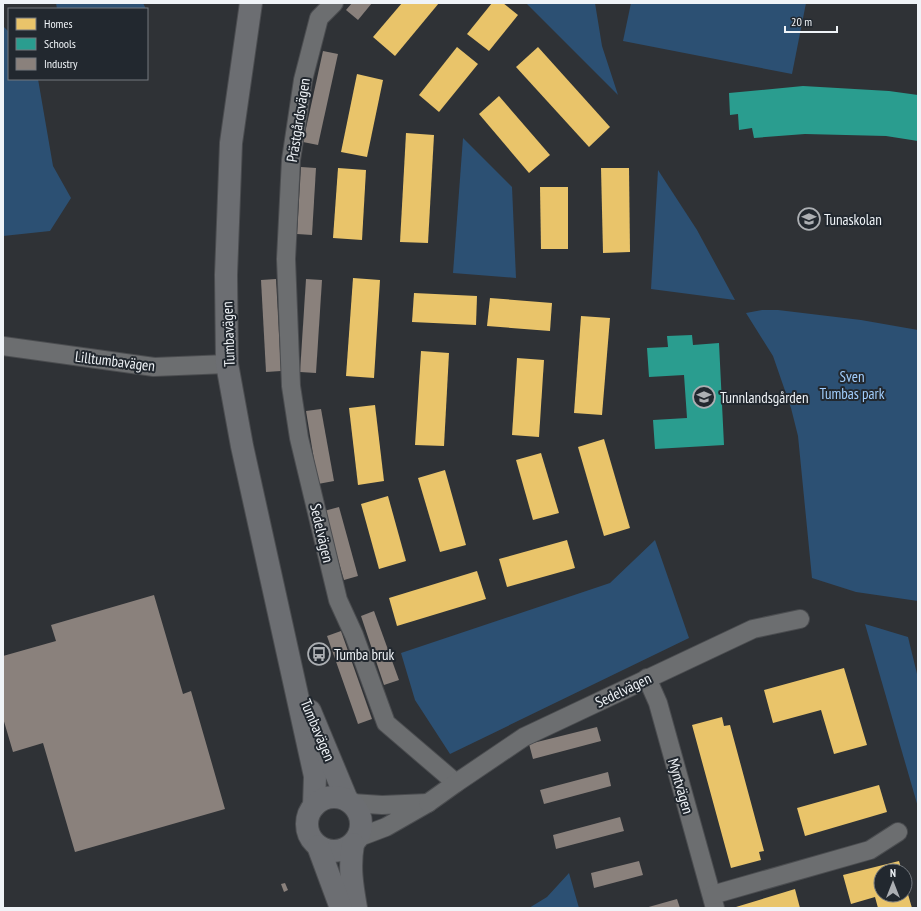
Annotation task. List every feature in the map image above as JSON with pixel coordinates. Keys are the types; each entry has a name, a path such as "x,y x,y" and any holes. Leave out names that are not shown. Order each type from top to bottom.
{"main road":[{"name":"Tumbavägen","path":"251,3 231,143 226,275 228,364 242,446 288,661 315,776 314,806"},
{"name":"Tumbavägen","path":"288,661 349,801"},
{"path":"355,841 345,849 337,851 328,850 318,846 309,834 307,824 310,811 321,800 328,797 339,797 349,801 358,811 361,818 361,830 355,841 351,860 351,881 356,908"},
{"path":"318,846 341,908"}],"street":[{"name":"Prästgårdsvägen","path":"287,244 291,160 303,80 319,18 334,3"},
{"name":"Sedelvägen","path":"287,244 286,259 291,386 300,438 338,600 354,635 386,723 456,783"},
{"name":"Lilltumbavägen","path":"3,346 154,367 228,364"},
{"name":"Sedelvägen","path":"355,841 386,827 428,803 524,737 753,629 800,619"},
{"name":"Myntvägen","path":"647,678 658,703 714,901 870,850 898,832"},
{"path":"349,801 382,805 428,803"}],"green space":[{"path":"56,3 143,3 146,8 57,8"},
{"path":"526,3 595,3 602,46 618,95"},
{"path":"631,3 806,3 792,74 623,41"},
{"path":"3,26 8,31 8,80 38,80 53,166 71,198 50,231 3,236"},
{"path":"463,138 512,187 516,278 453,273"},
{"path":"658,170 697,230 735,300 651,289"},
{"name":"Sven Tumbas park","path":"762,310 778,310 861,320 918,330 918,601 856,592 812,578 798,436 791,408 773,356 746,313"},
{"path":"655,540 689,638 450,754 415,700 401,653 610,583"},
{"path":"865,624 908,637 918,678 918,807"},
{"path":"569,873 579,908 529,908 547,897"}],"building: Homes":[{"path":"402,3 439,3 395,56 373,37"},
{"path":"492,3 503,3 518,15 489,51 467,34"},
{"path":"457,47 478,64 439,112 419,95"},
{"path":"538,47 610,127 589,147 516,67"},
{"path":"357,74 383,80 367,157 341,152"},
{"path":"499,96 550,155 529,173 479,114"},
{"path":"406,133 434,135 428,243 400,242"},
{"path":"338,168 366,170 362,240 333,238"},
{"path":"601,168 629,168 630,252 603,253"},
{"path":"540,187 568,187 568,249 541,249"},
{"path":"353,278 380,280 374,378 346,376"},
{"path":"414,293 477,296 476,325 412,322"},
{"path":"490,298 552,303 550,331 487,326"},
{"path":"581,316 610,318 602,415 574,413"},
{"path":"421,351 449,353 444,446 415,445"},
{"path":"517,358 544,360 539,437 512,435"},
{"path":"375,405 384,481 358,485 349,408"},
{"path":"604,439 630,528 604,536 578,447"},
{"path":"541,453 559,513 533,520 516,460"},
{"path":"445,470 466,545 440,552 418,478"},
{"path":"388,496 406,561 379,569 361,504"},
{"path":"567,540 575,568 507,587 499,559"},
{"path":"477,571 486,599 397,626 389,598"},
{"path":"844,668 867,745 834,754 821,710 773,723 764,690"},
{"path":"722,717 724,726 730,725 764,851 759,852 761,860 731,868 692,725"},
{"path":"879,785 887,812 805,836 797,808"},
{"path":"873,868 873,898 851,904 843,875"},
{"path":"795,889 800,908 736,907"},
{"path":"877,903 911,903 912,908 878,908"}],"building: Schools":[{"path":"803,86 889,91 918,95 918,141 886,136 805,134 754,138 752,128 739,130 738,114 730,115 729,93"},
{"name":"Tunnlandsgården","path":"692,335 693,345 719,343 724,445 655,449 653,420 687,418 684,375 649,377 647,348 668,347 667,336"}],"building: Industry":[{"path":"352,3 372,3 358,20 346,10"},
{"path":"323,51 338,54 318,145 303,142"},
{"path":"301,167 316,168 312,235 297,234"},
{"path":"276,279 281,371 266,372 261,280"},
{"path":"306,279 322,280 316,373 300,372"},
{"path":"321,409 334,481 318,484 306,411"},
{"path":"339,507 358,576 344,580 324,511"},
{"path":"154,595 183,694 191,691 225,809 75,852 43,743 13,752 3,718 3,656 56,641 51,625"},
{"path":"374,611 399,680 384,685 361,616"},
{"path":"341,631 372,719 358,724 327,636"},
{"path":"597,727 601,741 533,759 529,744"},
{"path":"608,772 611,786 544,804 540,790"},
{"path":"620,817 624,831 556,849 553,835"},
{"path":"639,861 643,875 594,888 591,873"},
{"path":"285,883 288,890 284,892 281,884"},
{"path":"677,899 680,908 645,908"}],"place":[{"name":"Tunaskolan","path":"809,219"},
{"name":"Tunnlandsgården","path":"704,397"},
{"name":"Tumba bruk","path":"319,654"}]}
